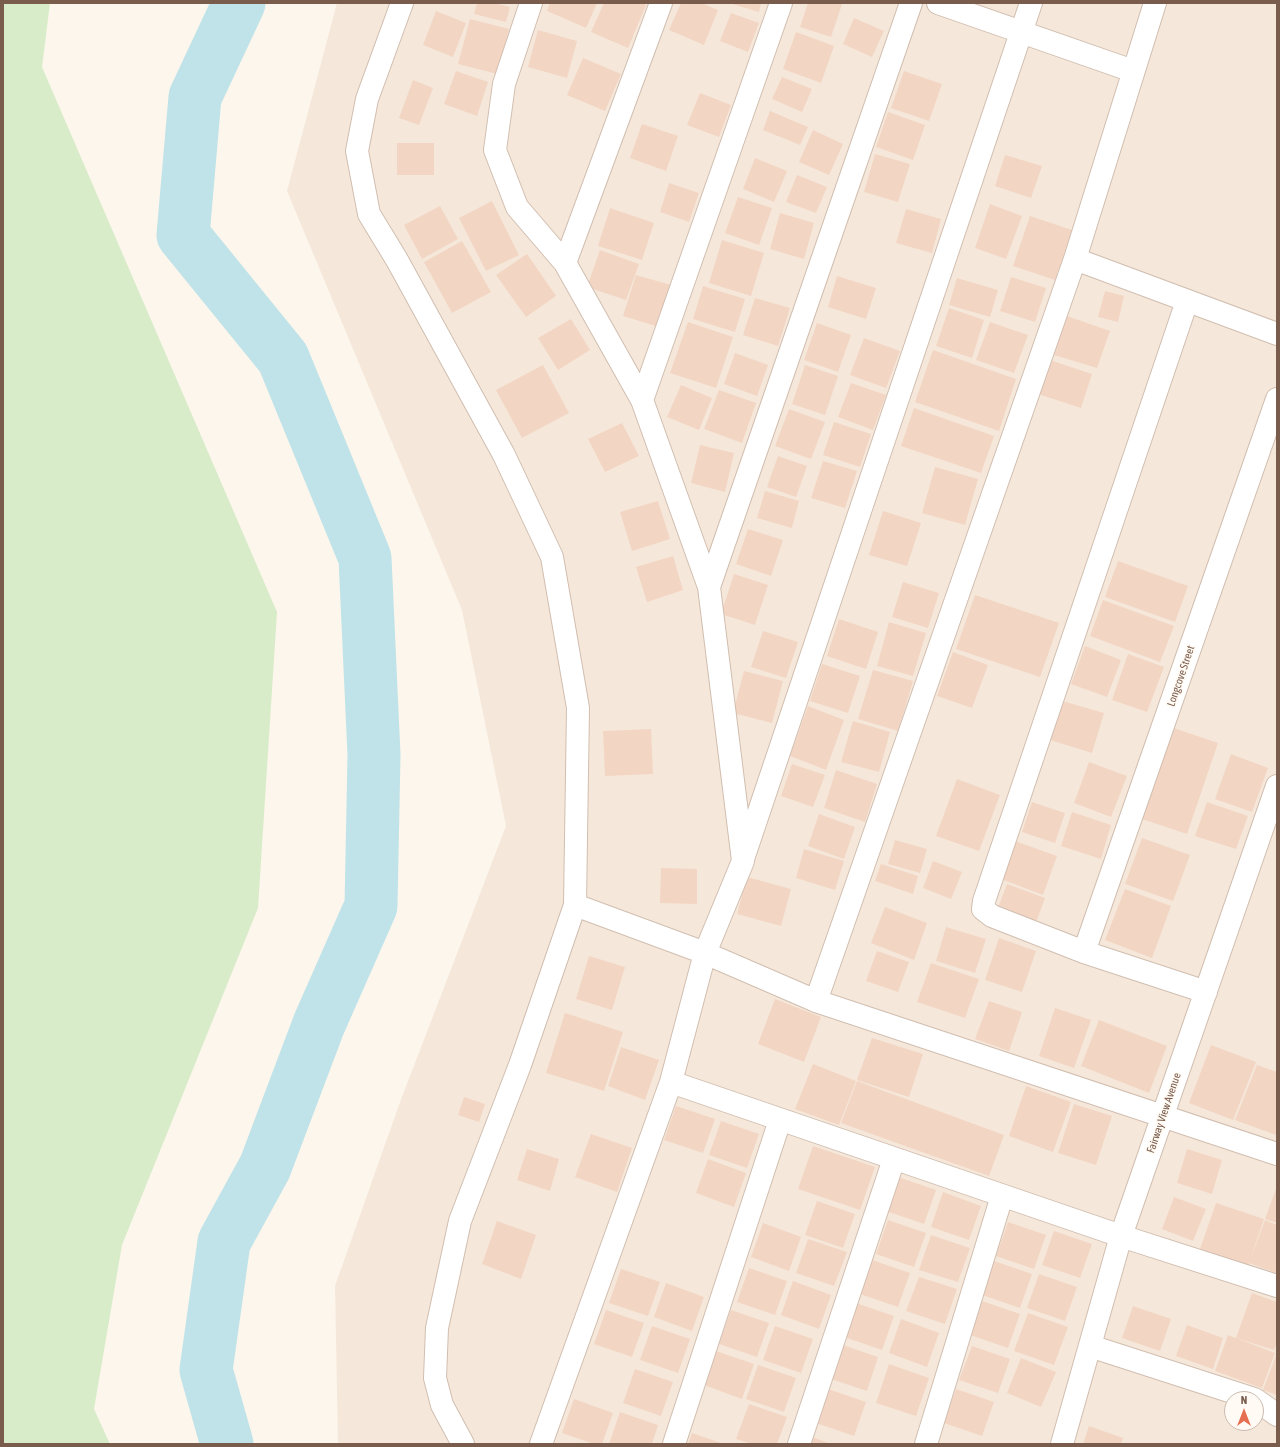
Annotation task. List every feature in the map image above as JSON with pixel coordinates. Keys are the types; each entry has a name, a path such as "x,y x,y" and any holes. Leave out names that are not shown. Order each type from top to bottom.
{"street":[{"path":"402,3 367,99 357,151 369,214 397,260 504,455 552,557 578,708 575,905 520,1065 460,1221 436,1328 435,1378 442,1405 463,1444"},
{"path":"530,3 504,84 495,150 517,207 565,262 642,400 709,587 742,861"},
{"path":"565,262 661,3"},
{"path":"642,400 781,3"},
{"path":"709,587 911,3"},
{"path":"938,3 1133,71"},
{"path":"542,1444 671,1082 705,953 742,861 1031,3"},
{"path":"816,1001 1075,259 1155,3"},
{"path":"1075,259 1277,334"},
{"path":"1187,301 984,901 983,910 992,916 1084,952 1206,992"},
{"name":"Longcove Street","path":"1084,952 1277,399"},
{"name":"Fairway View Avenue","path":"1062,1444 1121,1236 1277,786"},
{"path":"575,905 705,953 816,1001 1277,1154"},
{"path":"671,1082 1002,1196 1277,1286"},
{"path":"674,1444 780,1120"},
{"path":"799,1444 894,1159"},
{"path":"926,1444 1002,1196"},
{"path":"1090,1346 1230,1391"},
{"path":"1264,1406 1277,1415"}],"shaded area":[{"path":"337,3 1277,3 1277,1444 338,1444 335,1286 400,1102 506,826 462,610 287,191"}],"green space":[{"path":"3,3 50,3 42,67 277,612 258,908 122,1245 94,1409 110,1444 3,1444"}],"building":[{"path":"477,3 494,3 510,7 506,22 474,14"},
{"path":"550,3 597,3 586,28 547,11"},
{"path":"604,3 642,3 646,5 628,48 591,32"},
{"path":"681,3 702,3 718,10 704,45 669,30"},
{"path":"729,3 761,3 759,12"},
{"path":"808,3 842,4 831,37 800,27"},
{"path":"436,11 466,23 453,57 423,45"},
{"path":"731,13 759,23 748,52 720,41"},
{"path":"854,18 884,31 872,57 843,44"},
{"path":"470,19 509,29 497,74 458,64"},
{"path":"538,30 577,41 567,78 528,67"},
{"path":"796,32 834,46 821,83 783,69"},
{"path":"583,58 621,74 605,111 567,95"},
{"path":"456,71 488,82 477,116 444,104"},
{"path":"904,71 942,84 929,121 891,108"},
{"path":"782,77 812,89 802,112 772,99"},
{"path":"413,80 433,88 419,125 399,118"},
{"path":"700,93 731,105 719,137 687,125"},
{"path":"770,111 808,127 800,145 763,130"},
{"path":"888,112 925,125 913,160 876,147"},
{"path":"642,124 678,136 666,171 630,158"},
{"path":"813,130 843,144 829,175 799,162"},
{"path":"397,143 434,143 434,175 397,175"},
{"path":"875,154 910,164 898,202 864,192"},
{"path":"1005,155 1042,166 1031,198 995,186"},
{"path":"755,158 787,171 774,202 743,189"},
{"path":"797,175 827,187 816,213 786,202"},
{"path":"669,183 699,193 689,222 660,212"},
{"path":"738,197 772,208 759,245 725,233"},
{"path":"492,201 519,255 486,271 459,218"},
{"path":"990,204 1022,216 1006,259 975,248"},
{"path":"440,206 458,239 422,259 404,225"},
{"path":"610,208 654,223 642,260 598,246"},
{"path":"906,209 941,219 932,253 896,243"},
{"path":"780,213 814,223 804,259 770,249"},
{"path":"1030,216 1072,230 1055,280 1013,266"},
{"path":"722,240 764,253 751,296 709,283"},
{"path":"462,241 491,292 452,313 424,262"},
{"path":"600,250 639,264 626,300 587,287"},
{"path":"527,254 556,296 526,317 496,275"},
{"path":"636,275 671,285 659,327 623,316"},
{"path":"837,276 876,288 866,319 828,307"},
{"path":"1011,277 1046,288 1035,322 1000,311"},
{"path":"957,278 998,290 990,317 949,305"},
{"path":"703,286 745,299 735,332 693,319"},
{"path":"1105,291 1124,296 1118,322 1098,317"},
{"path":"755,298 790,308 778,346 743,335"},
{"path":"949,308 984,320 972,358 936,346"},
{"path":"1067,316 1110,331 1097,368 1054,355"},
{"path":"571,319 590,350 558,370 538,338"},
{"path":"688,322 733,337 716,388 670,373"},
{"path":"990,322 1028,335 1014,373 976,360"},
{"path":"817,323 851,335 838,372 804,360"},
{"path":"864,338 900,351 886,388 850,375"},
{"path":"933,350 1016,379 999,431 915,402"},
{"path":"735,353 768,365 757,396 724,384"},
{"path":"1050,360 1092,374 1081,408 1038,394"},
{"path":"543,365 569,413 522,438 496,390"},
{"path":"805,365 838,376 825,415 792,404"},
{"path":"851,383 886,395 873,430 838,417"},
{"path":"681,385 712,398 699,430 667,417"},
{"path":"719,390 756,403 742,443 704,429"},
{"path":"914,408 994,436 981,473 901,446"},
{"path":"789,409 825,422 811,459 775,446"},
{"path":"834,422 871,434 860,467 823,455"},
{"path":"622,423 639,456 605,472 588,439"},
{"path":"700,445 734,453 725,492 691,483"},
{"path":"778,456 807,466 796,497 767,487"},
{"path":"823,461 857,471 845,508 811,498"},
{"path":"935,467 978,479 965,525 922,513"},
{"path":"765,491 799,501 792,528 757,518"},
{"path":"658,501 670,539 632,551 620,512"},
{"path":"883,511 921,523 907,566 869,555"},
{"path":"748,529 783,540 771,576 736,564"},
{"path":"673,556 683,590 647,602 636,567"},
{"path":"1118,561 1188,586 1175,622 1105,597"},
{"path":"734,574 768,585 755,625 721,614"},
{"path":"903,582 939,593 928,628 892,617"},
{"path":"975,595 1059,623 1040,677 956,649"},
{"path":"1103,600 1174,626 1160,662 1090,636"},
{"path":"839,619 878,632 866,669 827,656"},
{"path":"889,622 926,633 913,676 877,666"},
{"path":"763,631 798,642 786,678 751,667"},
{"path":"1085,646 1121,660 1107,697 1071,684"},
{"path":"953,652 988,665 972,708 937,696"},
{"path":"1128,654 1164,667 1147,712 1112,700"},
{"path":"822,664 860,676 848,713 810,701"},
{"path":"873,670 913,681 898,731 858,719"},
{"path":"744,671 783,681 772,723 733,713"},
{"path":"1059,700 1104,713 1092,753 1047,739"},
{"path":"808,706 844,720 826,770 790,756"},
{"path":"853,721 890,732 879,772 841,762"},
{"path":"1171,727 1218,743 1187,834 1139,818"},
{"path":"651,729 653,774 605,776 603,731"},
{"path":"1231,754 1268,768 1252,812 1215,799"},
{"path":"1089,762 1127,776 1111,817 1074,803"},
{"path":"792,764 825,775 813,807 781,796"},
{"path":"836,770 877,784 865,822 824,808"},
{"path":"957,779 1000,795 979,851 936,836"},
{"path":"1032,802 1065,813 1055,843 1022,832"},
{"path":"1207,802 1248,816 1236,849 1195,836"},
{"path":"1072,812 1111,825 1101,859 1061,846"},
{"path":"819,814 855,827 844,859 808,846"},
{"path":"1142,838 1190,855 1173,901 1125,884"},
{"path":"895,840 927,849 920,873 888,864"},
{"path":"1015,841 1057,856 1043,895 1001,879"},
{"path":"804,849 844,861 835,890 796,878"},
{"path":"933,861 962,872 951,899 923,888"},
{"path":"881,864 918,876 913,894 875,881"},
{"path":"661,868 697,869 697,904 660,903"},
{"path":"747,877 791,889 781,926 737,914"},
{"path":"1007,884 1045,898 1034,928 996,913"},
{"path":"1125,889 1171,906 1152,958 1105,940"},
{"path":"885,907 927,923 914,960 871,943"},
{"path":"946,927 986,939 975,973 936,961"},
{"path":"999,938 1036,951 1022,992 985,980"},
{"path":"877,951 909,962 898,992 866,981"},
{"path":"589,956 625,967 612,1010 576,999"},
{"path":"931,963 979,979 965,1018 917,1002"},
{"path":"775,999 821,1017 804,1062 758,1044"},
{"path":"989,1001 1022,1012 1009,1051 975,1039"},
{"path":"1055,1008 1091,1020 1074,1068 1039,1056"},
{"path":"565,1013 623,1032 604,1091 546,1073"},
{"path":"1099,1020 1167,1046 1149,1093 1081,1066"},
{"path":"872,1038 923,1054 909,1097 857,1080"},
{"path":"1211,1045 1256,1062 1233,1120 1189,1103"},
{"path":"621,1047 659,1060 645,1100 608,1086"},
{"path":"813,1064 856,1081 839,1125 795,1109"},
{"path":"1257,1065 1277,1072 1276,1135 1235,1120"},
{"path":"857,1081 1004,1135 989,1176 841,1123"},
{"path":"1026,1086 1071,1102 1053,1152 1009,1136"},
{"path":"464,1097 485,1104 479,1122 458,1115"},
{"path":"1074,1104 1112,1116 1096,1165 1058,1153"},
{"path":"676,1106 715,1119 703,1153 664,1140"},
{"path":"721,1121 759,1134 747,1168 709,1155"},
{"path":"591,1134 632,1148 617,1192 575,1177"},
{"path":"813,1146 875,1167 860,1210 798,1189"},
{"path":"527,1149 559,1159 550,1191 517,1180"},
{"path":"1187,1149 1222,1160 1212,1194 1177,1183"},
{"path":"708,1159 746,1173 734,1207 696,1193"},
{"path":"898,1177 936,1190 924,1224 886,1211"},
{"path":"1277,1186 1277,1223 1265,1219"},
{"path":"943,1192 981,1206 969,1240 931,1227"},
{"path":"1174,1197 1206,1209 1193,1241 1162,1229"},
{"path":"817,1201 855,1214 843,1248 805,1235"},
{"path":"1216,1203 1264,1219 1248,1266 1200,1249"},
{"path":"888,1220 926,1233 914,1267 876,1254"},
{"path":"1265,1220 1277,1225 1277,1273 1249,1263"},
{"path":"497,1221 536,1235 521,1279 482,1264"},
{"path":"1008,1222 1046,1235 1034,1269 996,1256"},
{"path":"763,1223 801,1237 789,1271 751,1257"},
{"path":"1054,1231 1092,1244 1080,1278 1042,1265"},
{"path":"931,1235 970,1248 958,1282 919,1270"},
{"path":"808,1239 847,1252 834,1286 796,1273"},
{"path":"872,1260 910,1273 898,1307 860,1294"},
{"path":"994,1261 1032,1274 1020,1308 982,1295"},
{"path":"749,1268 787,1281 775,1315 737,1302"},
{"path":"621,1269 660,1282 648,1316 609,1303"},
{"path":"1039,1274 1077,1287 1065,1321 1027,1308"},
{"path":"919,1277 957,1289 945,1324 906,1311"},
{"path":"793,1281 831,1295 819,1329 781,1315"},
{"path":"666,1283 704,1297 692,1331 654,1317"},
{"path":"1252,1293 1277,1302 1277,1343 1274,1350 1236,1338"},
{"path":"982,1301 1020,1314 1008,1348 970,1335"},
{"path":"856,1303 894,1316 882,1350 844,1337"},
{"path":"1133,1306 1171,1319 1160,1351 1122,1338"},
{"path":"606,1310 644,1323 632,1357 594,1344"},
{"path":"731,1310 769,1323 757,1357 719,1344"},
{"path":"1028,1313 1068,1327 1054,1365 1014,1351"},
{"path":"901,1319 939,1333 927,1367 889,1353"},
{"path":"1187,1325 1223,1338 1213,1369 1176,1356"},
{"path":"652,1326 690,1339 678,1373 640,1360"},
{"path":"775,1326 813,1339 801,1373 763,1360"},
{"path":"1228,1335 1275,1353 1262,1388 1215,1371"},
{"path":"840,1344 878,1357 867,1391 828,1378"},
{"path":"972,1346 1010,1359 998,1393 959,1380"},
{"path":"716,1351 754,1364 742,1399 704,1385"},
{"path":"1277,1353 1277,1395 1263,1390"},
{"path":"1021,1358 1056,1372 1041,1407 1007,1393"},
{"path":"889,1364 929,1378 916,1416 876,1403"},
{"path":"758,1365 796,1378 784,1412 746,1399"},
{"path":"635,1369 673,1382 661,1416 623,1403"},
{"path":"828,1389 866,1402 854,1436 816,1423"},
{"path":"956,1389 994,1402 982,1436 944,1423"},
{"path":"574,1399 613,1413 602,1444 594,1444 562,1433"},
{"path":"749,1404 787,1417 777,1444 752,1444 736,1439"},
{"path":"620,1412 658,1425 652,1444 609,1444"},
{"path":"1089,1426 1123,1438 1121,1444 1083,1444"},
{"path":"692,1433 724,1444 688,1444"},
{"path":"812,1437 831,1444 810,1444"}],"waterway":[{"path":"227,1444 206,1370 224,1242 265,1167 319,1024 371,906 374,755 365,558 283,358 183,235 195,97 239,3"}]}
